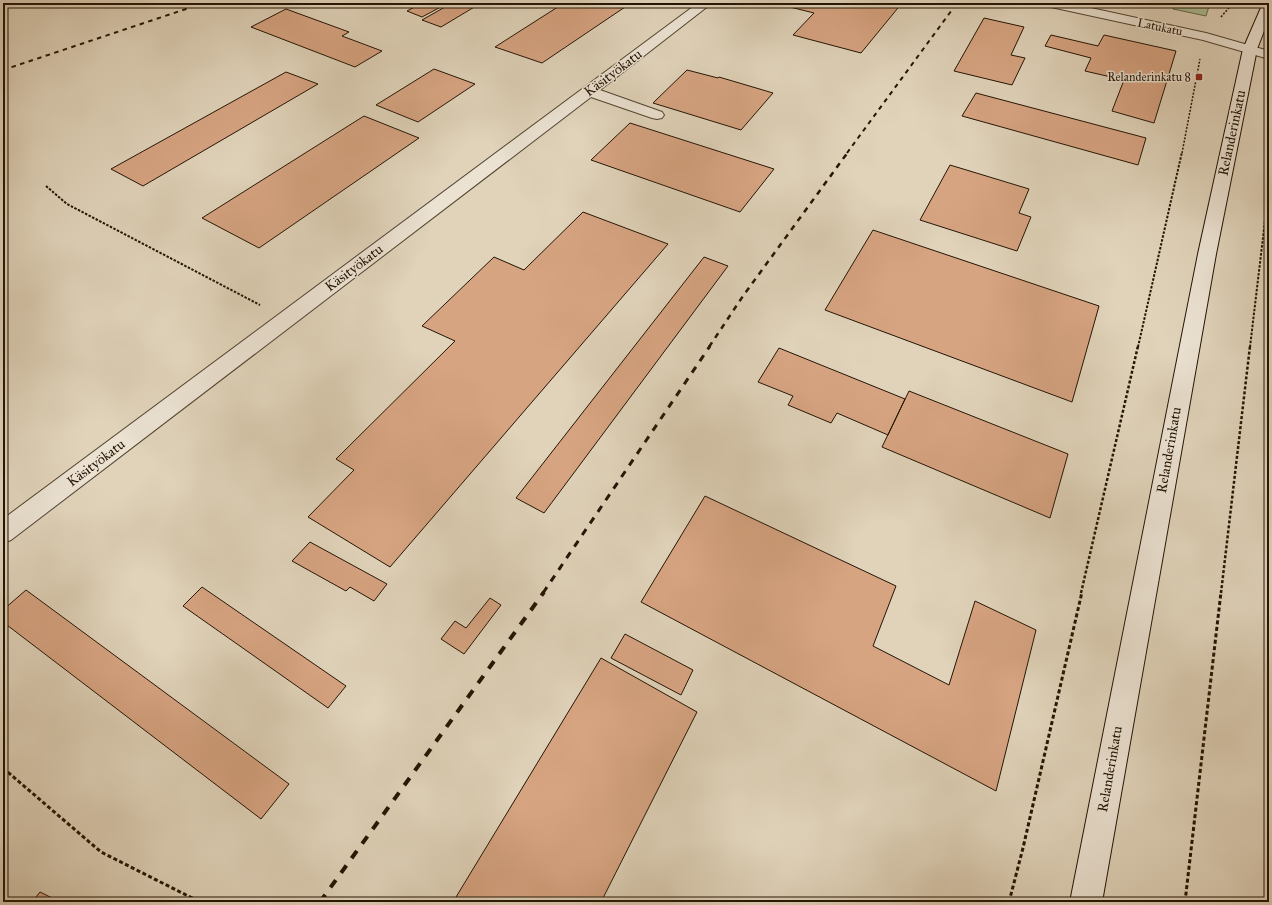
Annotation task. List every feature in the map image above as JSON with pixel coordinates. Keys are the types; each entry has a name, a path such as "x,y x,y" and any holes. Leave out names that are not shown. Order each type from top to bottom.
{"street":[{"name":"Käsityökatu","path":"3,533 706,3"},
{"name":"Latukatu","path":"1051,3 1206,37 1259,52"},
{"name":"Relanderinkatu","path":"1086,902 1183,374 1259,52 1269,3"},
{"path":"589,91 657,115"}],"path":[{"path":"1219,19 1233,3"},
{"path":"1009,902 1183,148 1201,55"},
{"path":"46,186 67,204 286,319"},
{"path":"1185,902 1269,186"},
{"path":"3,768 101,852 200,902"}],"green space":[{"path":"1172,3 1210,3 1206,16 1173,9"}],"building":[{"path":"422,3 448,3 422,17 407,11"},
{"path":"452,3 481,3 441,27 422,20"},
{"path":"564,3 631,3 542,63 495,47"},
{"path":"787,3 902,3 861,53 793,35 814,13 790,7"},
{"path":"286,9 349,32 342,36 382,51 355,67 251,27"},
{"path":"984,18 1024,27 1011,55 1025,58 1012,85 954,71"},
{"path":"1051,35 1098,46 1104,35 1176,51 1154,123 1112,111 1124,80 1085,71 1091,58 1045,46"},
{"path":"434,69 475,84 418,122 376,105"},
{"path":"687,70 719,77 773,93 741,130 653,103"},
{"path":"286,72 318,84 143,186 111,169"},
{"path":"976,93 1146,138 1138,165 962,116"},
{"path":"364,116 419,138 259,248 202,218"},
{"path":"630,123 774,169 740,212 591,160"},
{"path":"950,165 1029,189 1019,213 1031,217 1017,251 920,220"},
{"path":"583,212 668,244 390,567 308,517 354,470 336,459 455,341 422,326 494,257 524,270"},
{"path":"873,230 1099,306 1072,402 825,310"},
{"path":"704,257 728,266 544,513 516,498"},
{"path":"779,348 905,399 888,435 837,413 831,423 788,405 793,396 758,382"},
{"path":"909,391 1068,454 1050,518 882,447"},
{"path":"705,496 896,586 873,646 949,685 975,601 1036,630 996,791 641,602"},
{"path":"310,542 387,584 374,601 350,587 346,591 292,561"},
{"path":"202,587 346,686 328,708 183,606"},
{"path":"26,590 289,784 261,819 3,622 3,610"},
{"path":"490,598 501,605 464,654 441,639 455,621 466,628"},
{"path":"625,634 693,670 681,695 611,658"},
{"path":"601,658 697,712 601,902 453,902"},
{"path":"40,892 52,898 49,902 32,902"}],"railway":[{"path":"3,70 204,3"},
{"path":"847,153 957,3"},
{"path":"709,347 743,296 848,152"},
{"path":"543,593 710,346"},
{"path":"320,902 544,592"}],"place":[{"name":"Relanderinkatu 8","path":"1199,77"}]}
